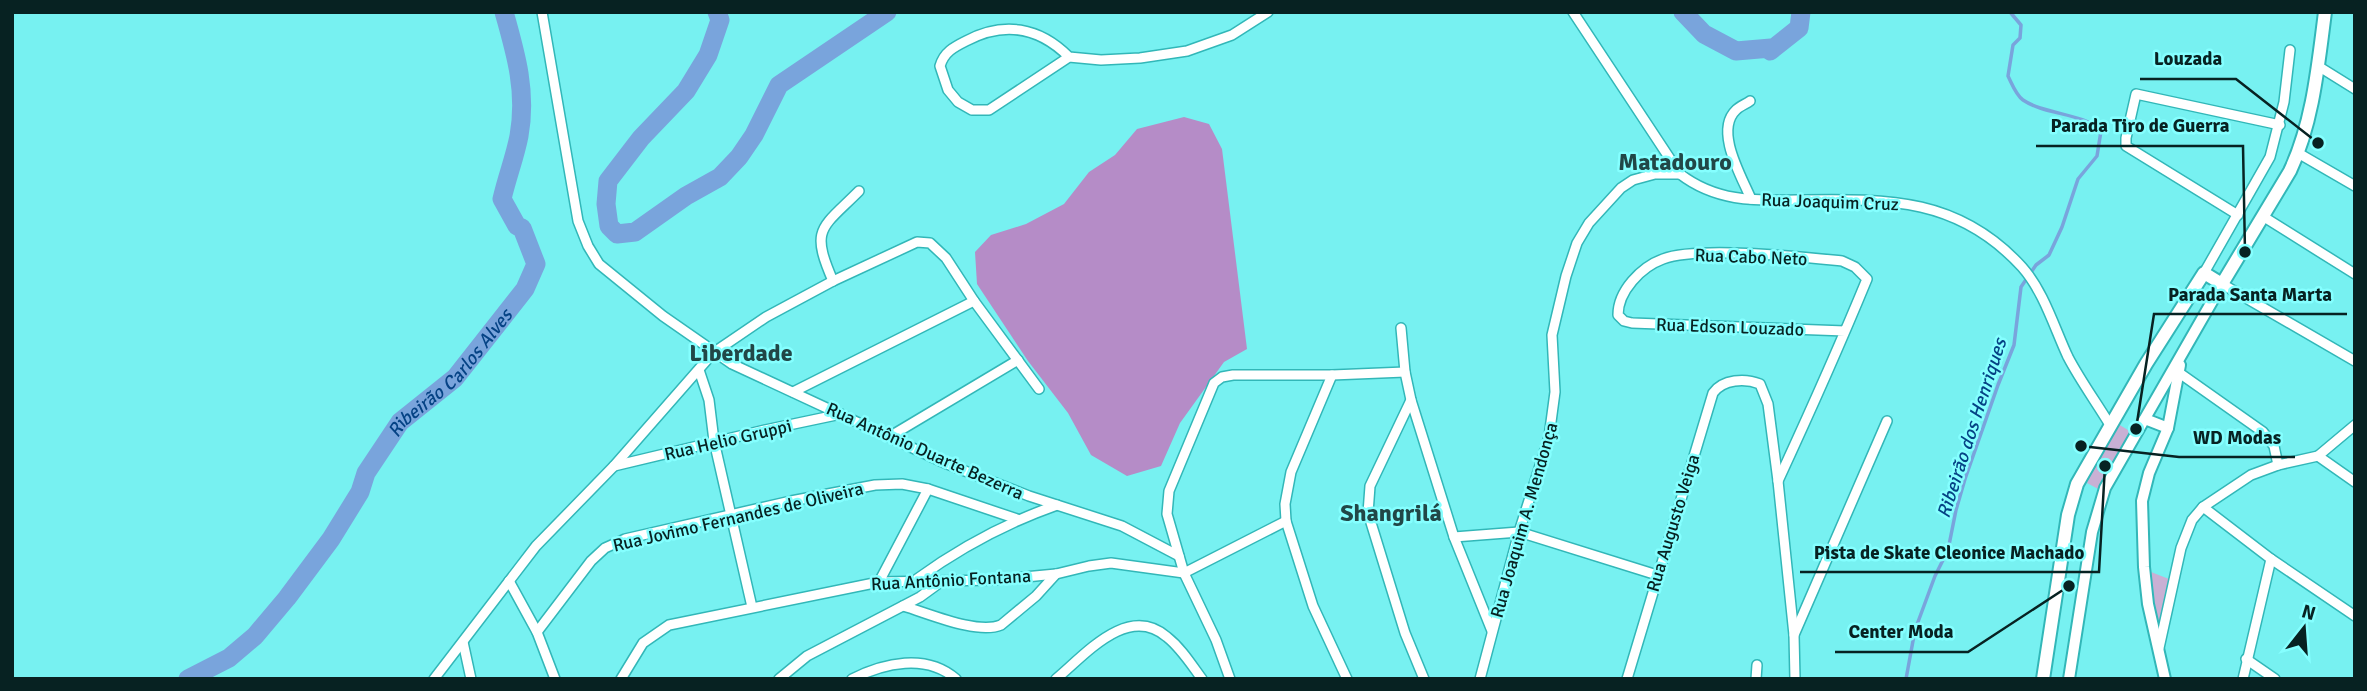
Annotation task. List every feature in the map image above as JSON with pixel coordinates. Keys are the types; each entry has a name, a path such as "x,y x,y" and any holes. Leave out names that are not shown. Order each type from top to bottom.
{"main road":[{"path":"2043,679 2072,497 2077,484 2110,425 2204,273 2222,284 2264,217 2298,153 2313,98 2325,12"}],"street":[{"name":"Rua Antônio Duarte Bezerra","path":"542,12 578,221 599,264 630,291 713,353 732,364 947,464 1029,496 1122,526 1179,556"},
{"path":"1069,57 1057,45 1037,35 1014,28 999,28 977,35 951,49 940,66 948,90 958,102 967,109 989,110 1069,57 1114,60 1187,51 1232,35 1268,12"},
{"name":"Rua Joaquim Cruz","path":"1573,12 1680,174 1703,190 1751,199 1875,201 1941,211 1959,219 2012,258 2036,286 2070,360 2110,425"},
{"path":"2204,273 2270,157 2280,125 2290,50"},
{"path":"2318,66 2355,89"},
{"path":"2238,215 2129,149 2125,143 2136,94 2280,125"},
{"path":"1750,101 1735,110 1730,118 1727,139 1751,199"},
{"path":"2298,153 2355,186"},
{"name":"Rua Joaquim A. Mendonça","path":"1480,679 1519,532 1549,437 1555,400 1552,335 1577,243 1589,223 1620,188 1633,180 1655,174 1680,174"},
{"path":"833,281 822,256 820,237 824,226 859,191"},
{"path":"2264,217 2355,274"},
{"path":"435,679 536,546 614,466 713,353 765,317 833,281 921,241 934,245 1040,389"},
{"name":"Rua Cabo Neto","path":"1618,315 1620,297 1637,277 1650,266 1675,256 1729,254 1832,260 1855,267 1867,279 1845,331"},
{"path":"2069,679 2085,565 2105,488 2222,284 2355,361"},
{"path":"793,392 974,301"},
{"name":"Rua Edson Louzado","path":"1618,315 1624,321 1632,323 1845,331"},
{"path":"1401,328 1411,400 1454,537 1492,631"},
{"path":"1795,679 1794,635 1778,481 1845,331"},
{"path":"2165,679 2148,604 2142,501 2149,473 2168,428 2181,356"},
{"path":"889,437 1018,360"},
{"path":"699,370 709,400 714,442 752,607"},
{"path":"1230,679 1216,640 1184,573 1167,514 1169,491 1210,390 1222,377 1233,375 1405,372"},
{"path":"2179,372 2263,432 2273,446 2278,464"},
{"path":"1332,375 1291,472 1285,505 1286,521 1313,606 1347,679"},
{"name":"Rua Augusto Veiga","path":"1627,679 1713,393 1721,385 1735,381 1755,382 1763,388 1768,404 1778,481"},
{"path":"1411,400 1373,476 1367,499 1368,513 1410,646 1424,679"},
{"name":"Rua Helio Gruppi","path":"614,466 842,414"},
{"path":"2146,419 2168,428"},
{"path":"1794,635 1887,421"},
{"path":"2158,649 2181,548 2192,520 2203,507 2251,475 2278,464 2318,456 2355,425"},
{"path":"2318,456 2355,482"},
{"name":"Rua Jovimo Fernandes de Oliveira","path":"537,632 591,561 605,548 625,539 875,485 902,484 928,489 1017,519"},
{"path":"879,582 928,489"},
{"path":"915,580 952,553 1017,519 1058,505"},
{"path":"2203,507 2271,559 2355,617"},
{"path":"1184,573 1286,521"},
{"path":"1454,537 1519,532 1657,575"},
{"path":"2243,679 2271,559"},
{"name":"Rua Antônio Fontana","path":"621,679 643,643 669,625 879,582 993,580 1056,574 1111,563 1184,573"},
{"path":"903,606 976,627 994,628 1036,596 1056,574"},
{"path":"779,679 807,656 903,606 943,580"},
{"path":"509,581 537,632 555,679"},
{"path":"1056,679 1111,634 1131,625 1154,628 1165,635 1202,679"},
{"path":"463,642 471,679"},
{"path":"2246,659 2275,679"},
{"path":"852,679 878,667 906,662 929,664 956,679"},
{"path":"1755,679 1757,666"}],"shaded area":[{"path":"1184,117 1209,124 1222,149 1247,349 1224,362 1180,423 1161,466 1127,476 1091,455 1068,413 1028,361 977,284 975,252 991,235 1026,224 1064,204 1089,172 1115,155 1137,129"},
{"path":"2118,424 2133,433 2102,491 2087,483 2102,449"},
{"path":"2151,572 2169,579 2160,622 2153,612"}],"waterway":[{"name":"Ribeirão Carlos Alves","path":"188,679 229,658 255,636 331,539 360,492 366,473 400,422 455,378 525,289 536,264 522,228 517,226 502,199 519,136 522,104 516,58 504,12"},
{"name":"Ribeirão Carlos Alves","path":"717,12 720,20 708,55 686,91 641,138 608,181 606,204 609,226 617,234 635,232 686,196 720,177 739,157 754,135 779,85 887,12"},
{"name":"Ribeirão Carlos Alves","path":"1683,12 1704,34 1736,51 1771,48 1770,51 1799,28 1801,12"},
{"name":"Ribeirão dos Henriques","path":"1906,679 1915,630 1935,576 1948,550 1965,479 2014,345 2021,287 2036,265 2049,255 2062,227 2078,179 2097,156 2101,131 2075,117 2032,105 2018,95 2008,76 2013,45 2020,38 2021,25 2010,12"}],"place":[{"name":"Louzada","path":"2318,143"},
{"name":"Parada Tiro de Guerra","path":"2245,252"},
{"name":"Parada Santa Marta","path":"2136,429"},
{"name":"WD Modas","path":"2081,446"},
{"name":"Pista de Skate Cleonice Machado","path":"2105,466"},
{"name":"Center Moda","path":"2069,586"}],"district":[{"name":"Matadouro","path":"1675,162"},
{"name":"Liberdade","path":"741,353"},
{"name":"Shangrilá","path":"1391,513"}]}
